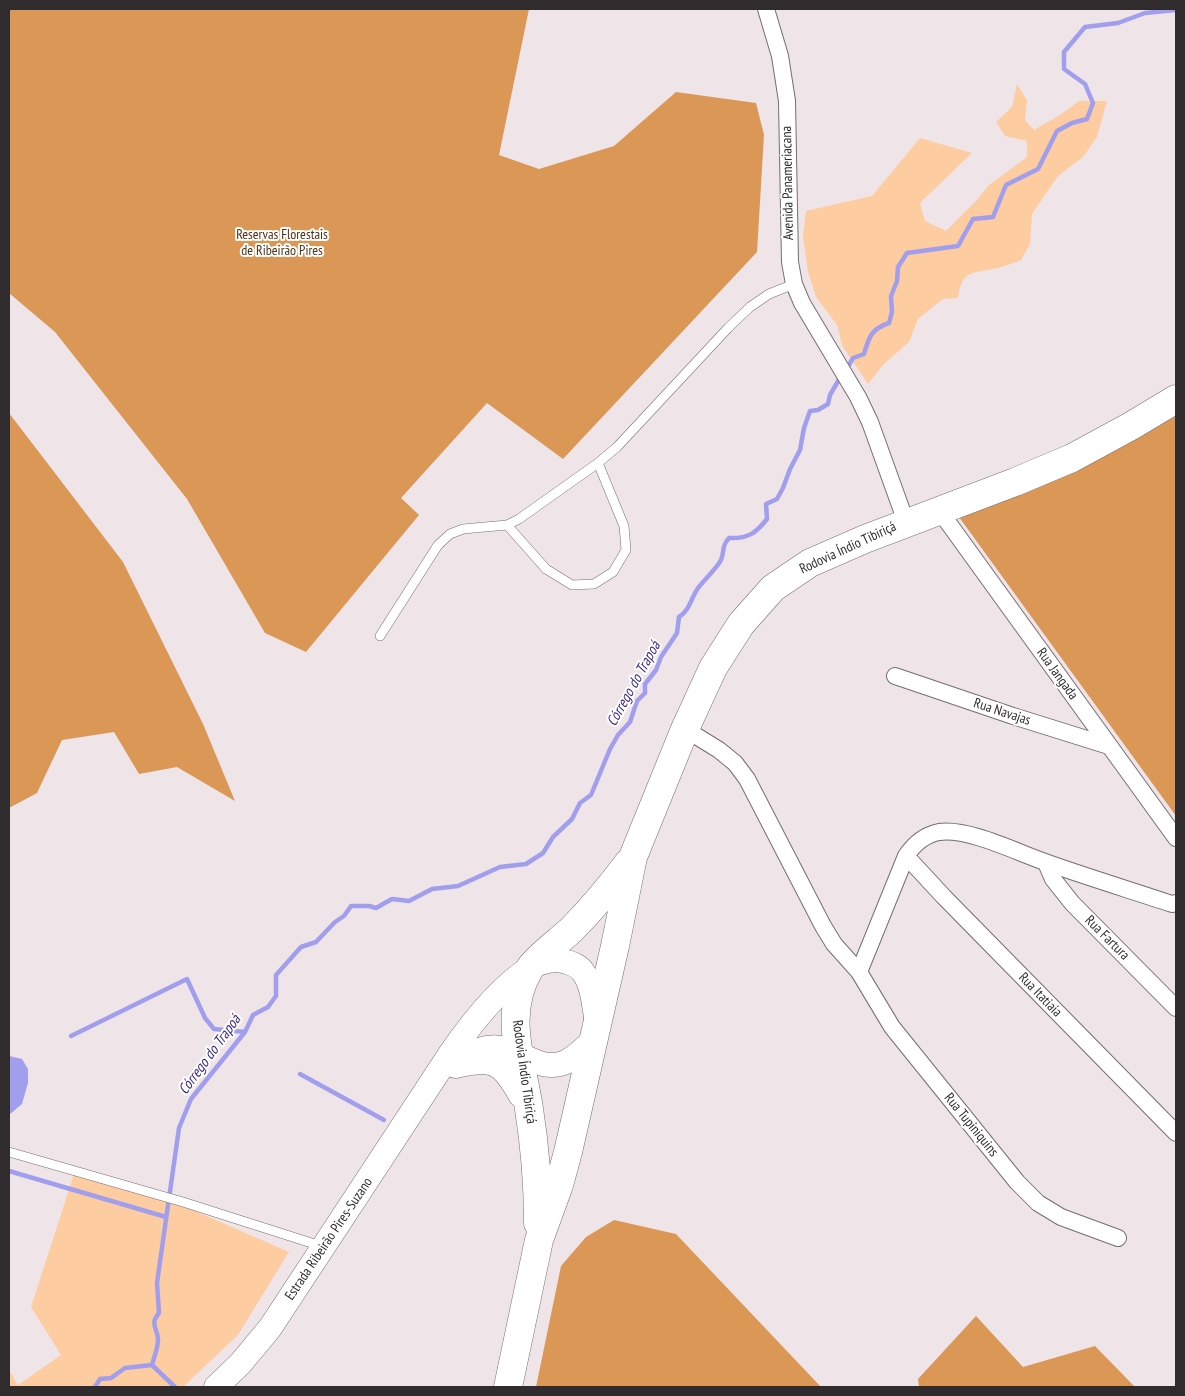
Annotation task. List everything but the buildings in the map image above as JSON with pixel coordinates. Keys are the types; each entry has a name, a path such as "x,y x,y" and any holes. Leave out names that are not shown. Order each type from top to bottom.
{"highway":[{"name":"Rodovia Índio Tibiriçá","path":"508,1387 539,1240 559,1186 633,857 685,730 713,668 741,624 773,588 810,562 906,522 1072,458 1176,399"},
{"name":"Rodovia Índio Tibiriçá","path":"539,1240 538,1184 529,1108 514,1024 516,1007 531,967 590,911 633,857"},
{"path":"455,1064 490,1060 502,1065 514,1080 529,1108"}],"main road":[{"path":"432,1082 470,1054 492,1046 500,1047 541,1063 554,1065 566,1062 578,1053 595,1032 588,983 583,972 575,965 556,960 531,967"},
{"name":"Estrada Ribeirão Pires-Suzano","path":"216,1387 258,1344 470,1026 507,987 531,967"}],"street":[{"name":"Avenida Panameriacana","path":"766,9 780,56 787,102 790,262 794,284 802,303 858,397 870,422 906,522"},
{"name":"Rua Jangada","path":"939,510 1176,838"},
{"name":"Rua Navajas","path":"895,676 1109,746"},
{"name":"Rua Tupiniquins","path":"685,730 720,750 735,763 747,779 834,944 859,972 892,1027 1017,1182 1038,1203 1061,1217 1118,1238"},
{"path":"859,972 906,856 912,846 922,838 938,832 972,835 1046,863 1172,904 1176,903"},
{"name":"Rua Itatiaia","path":"906,856 1176,1133"},
{"name":"Rua Fartura","path":"1046,863 1053,879 1072,903 1176,1008"}],"lane":[{"path":"380,636 438,545 450,534 463,529 507,525 520,519 598,463 617,447 750,307 769,294 794,284"},
{"path":"507,525 546,569 572,585 594,584 613,572 626,550 624,526 598,463"},
{"path":"9,1152 183,1202 324,1247"}],"shaded area":[{"path":"1017,84 1027,100 1025,120 1034,130 1079,101 1107,101 1097,137 1083,157 1058,176 1032,214 1030,244 1021,260 998,268 976,272 966,277 960,288 958,298 943,299 918,319 909,342 884,364 868,384 842,345 837,325 816,297 808,272 803,236 806,211 872,196 920,138 972,153 920,203 925,221 946,231 989,185 1027,157 1027,141 1005,136 996,122 1012,107"},
{"path":"9,1056 22,1059 28,1069 28,1083 22,1104 9,1115"},
{"path":"75,1171 193,1210 289,1252 238,1335 183,1387 9,1387 9,1370 18,1385 61,1355 31,1307"}],"green space":[{"name":"Reservas Florestais de Ribeirão Pires","path":"9,9 529,9 499,155 539,169 614,146 676,92 756,103 764,135 757,252 563,459 487,403 401,498 419,515 306,652 265,633 187,499 55,332 9,293"},
{"path":"9,413 123,562 203,724 235,801 177,767 139,774 114,732 62,740 37,793 9,808"},
{"path":"1176,415 1176,816 959,517 1125,445"},
{"path":"614,1220 676,1234 821,1387 536,1387 561,1266 586,1237"},
{"path":"976,1316 1023,1367 1095,1346 1135,1387 919,1387 918,1379"}],"waterway":[{"name":"Córrego do Trapoá","path":"846,370 853,358 864,354 869,338 874,331 889,323 892,312 891,296 897,281 898,267 907,253 958,246 973,219 993,217 1006,185 1038,169 1057,131 1072,123 1087,119 1093,103 1085,84 1064,69 1064,52 1085,27 1118,23 1145,13 1176,10"},
{"name":"Córrego do Trapoá","path":"95,1387 100,1379 111,1378 125,1368 152,1365 158,1343 154,1324 159,1313 157,1283 179,1128 191,1099 245,1032 253,1015 268,1007 276,996 276,975 301,947 316,942 335,922 344,916 351,906 376,908 392,899 409,901 432,889 458,886 500,867 526,864 543,853 553,837 572,819 580,803 591,795 610,749 618,735 630,722 637,701 645,693 645,684 656,670 661,657 677,633 679,617 688,607 698,588 721,560 724,546 729,538 751,534 767,519 766,504 777,499 783,488 800,450 804,428 810,411 818,410 828,404 830,395 841,376"},
{"path":"71,1036 187,979 205,1018 214,1029 245,1032"},
{"path":"300,1074 384,1120"},
{"path":"9,1171 166,1217"},
{"path":"152,1365 175,1387"}]}
